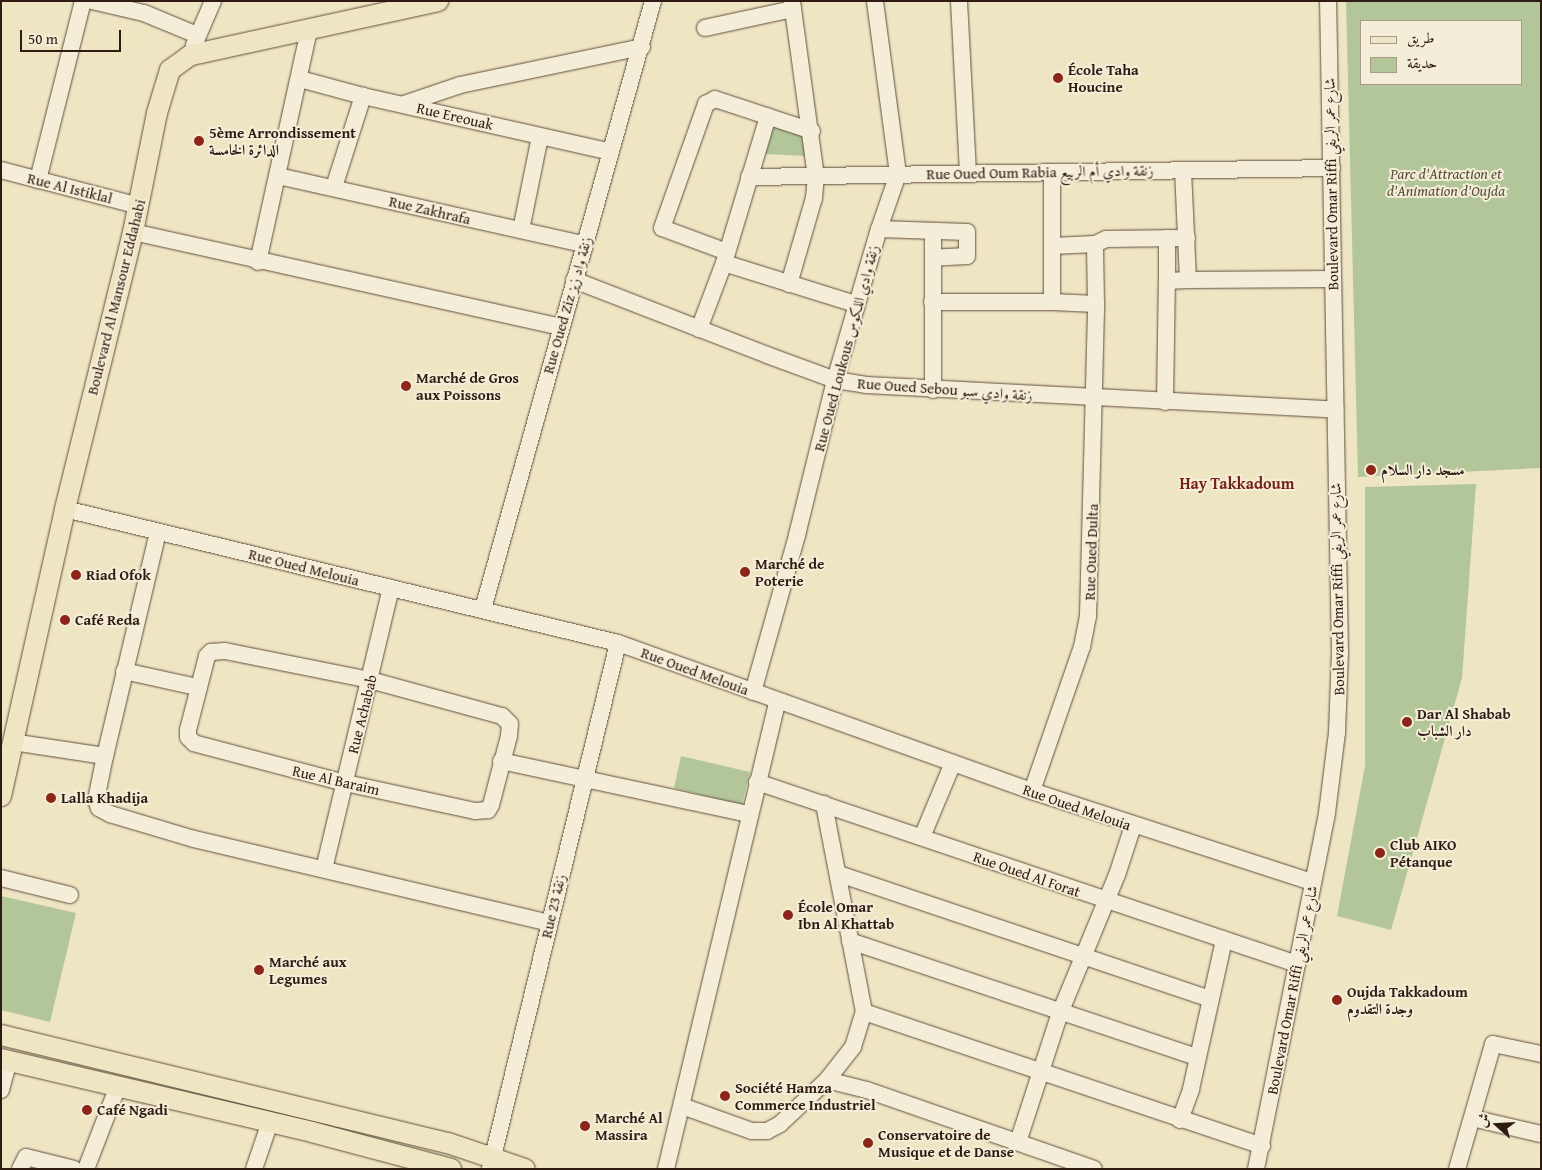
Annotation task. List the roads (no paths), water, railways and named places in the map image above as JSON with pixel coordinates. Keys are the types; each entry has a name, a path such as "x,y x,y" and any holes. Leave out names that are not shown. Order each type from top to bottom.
{"main road":[{"name":"Boulevard Al Mansour Eddahabi","path":"1,796 64,509 133,232 153,128 170,70 191,55 438,1"},
{"path":"1,1035 448,1143 492,1163 525,1169"},
{"path":"5,1059 270,1122 396,1161 451,1169"}],"street":[{"path":"38,180 82,1"},
{"path":"92,1 146,7 198,35"},
{"path":"191,55 213,1"},
{"name":"Rue Oued Ziz زنقة واد زيز","path":"483,610 583,244 642,47 653,1"},
{"name":"Rue Oued Loukous زنقة وادي اللكوس","path":"753,692 797,535 835,380 856,304 898,174 875,1"},
{"path":"959,1 968,172"},
{"name":"Boulevard Omar Riffi شارع عمر الريفي","path":"1256,1169 1334,771 1340,675 1328,1"},
{"path":"705,28 792,5 812,131 816,177 814,198 788,284"},
{"path":"258,262 300,79 309,30"},
{"path":"404,104 460,85 642,47"},
{"name":"Rue Ereouak","path":"300,79 363,96 611,152"},
{"path":"334,187 363,96"},
{"path":"812,131 715,99 708,100 662,226 668,232 788,284 856,304"},
{"path":"699,329 725,258 768,116"},
{"path":"521,230 540,136"},
{"name":"Rue Oued Oum Rabia زنقة وادي أم الربيع","path":"749,177 816,177 968,172 1052,173 1332,168"},
{"name":"Rue Al Istiklal","path":"1,170 139,206"},
{"path":"1183,171 1188,280"},
{"path":"1052,173 1052,302"},
{"name":"Rue Zakhrafa","path":"278,176 583,244"},
{"path":"879,229 967,232 968,254 932,258"},
{"path":"933,231 933,390"},
{"path":"133,232 258,262 560,327"},
{"path":"1165,402 1167,238"},
{"path":"1053,246 1095,244 1106,239 1187,238"},
{"name":"Rue Oued Dulta","path":"1032,792 1082,647 1088,616 1096,304 1095,244"},
{"path":"1167,281 1334,279"},
{"name":"Rue Oued Sebou زنقة وادي سبو","path":"574,280 835,380 894,388 1094,400 1335,410"},
{"path":"932,302 1096,304"},
{"name":"Rue Oued Melouia","path":"64,509 618,643 777,702 1032,792 1312,882"},
{"path":"158,532 105,756 96,800 99,808 110,814 194,838 549,923"},
{"name":"Rue Achabab","path":"324,869 391,588"},
{"name":"Rue 23 زنقة","path":"492,1163 583,778 618,643"},
{"name":"Rue Al Baraim","path":"218,651 370,680 502,716 510,729 491,805 483,811 345,783 194,743 188,737 197,687 207,656 218,651"},
{"path":"124,671 197,687"},
{"path":"666,1169 748,814 777,702"},
{"path":"13,742 105,756"},
{"path":"501,761 748,814"},
{"path":"922,838 952,763"},
{"name":"Rue Oued Al Forat","path":"757,782 1105,901 1297,964"},
{"path":"682,1106 752,1132 767,1131 780,1124 828,1080 854,1047 864,1012 824,804"},
{"path":"1018,1142 1060,1013 1133,826"},
{"path":"838,874 1210,999"},
{"path":"1,878 70,895"},
{"path":"1180,1120 1191,1089 1196,1058 1224,940"},
{"path":"850,941 1196,1058"},
{"path":"864,1012 1180,1120 1262,1146"},
{"path":"1457,1169 1493,1044 1541,1054"},
{"path":"1,1090 5,1059"},
{"path":"828,1080 1094,1169"},
{"path":"86,1169 118,1086"},
{"path":"1472,1118 1541,1134"},
{"path":"254,1169 270,1122"},
{"path":"20,1169 26,1157 74,1169"}],"place":[{"name":"École Taha Houcine","path":"1058,78"},
{"name":"5ème Arrondissement الدائرة الخامسة","path":"199,141"},
{"name":"Marché de Gros aux Poissons","path":"406,386"},
{"name":"مسجد دار السلام","path":"1371,470"},
{"name":"Marché de Poterie","path":"745,572"},
{"name":"Riad Ofok","path":"76,575"},
{"name":"Café Reda","path":"65,620"},
{"name":"Dar Al Shabab دار الشباب","path":"1407,722"},
{"name":"Lalla Khadija","path":"51,798"},
{"name":"Club AIKO Pétanque","path":"1380,853"},
{"name":"École Omar Ibn Al Khattab","path":"788,915"},
{"name":"Marché aux Legumes","path":"259,970"},
{"name":"Oujda Takkadoum وجدة التقدوم","path":"1337,1000"},
{"name":"Société Hamza Commerce Industriel","path":"725,1096"},
{"name":"Café Ngadi","path":"87,1110"},
{"name":"Marché Al Massira","path":"585,1126"},
{"name":"Conservatoire de Musique et de Danse","path":"868,1143"}],"district":[{"name":"Hay Takkadoum","path":"1237,483"}],"park label":[{"name":"Parc d'Attraction et d'Animation d'Oujda","path":"1446,182"}]}
